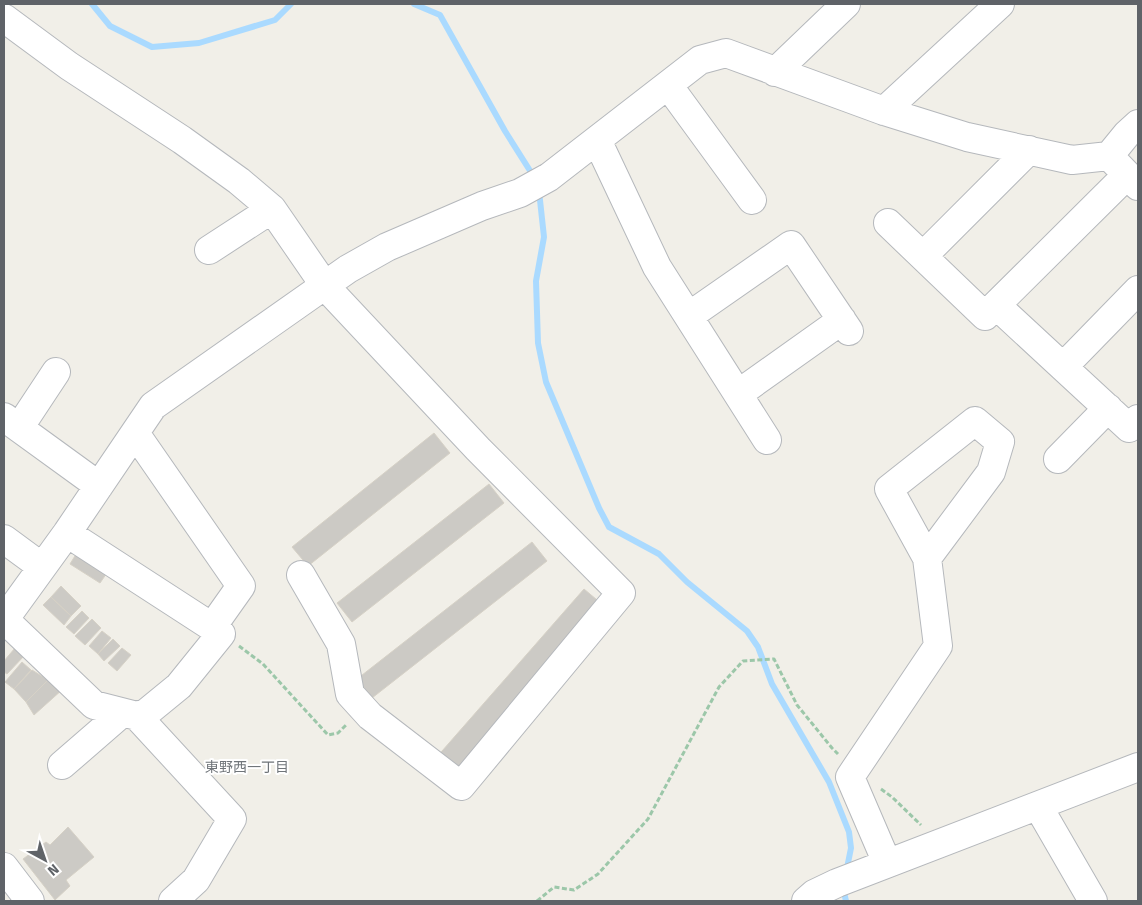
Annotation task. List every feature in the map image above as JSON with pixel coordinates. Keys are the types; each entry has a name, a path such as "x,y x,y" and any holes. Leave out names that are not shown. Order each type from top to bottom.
{"street":[{"path":"775,72 846,4"},
{"path":"884,111 1000,4"},
{"path":"4,18 69,66 239,181 272,208 325,286 478,449 621,593 461,786 370,716 350,694 341,644 302,575"},
{"path":"221,634 180,686 146,713 129,715 94,705 4,620 67,533 154,406 348,269 387,247 482,206 520,193 549,177 700,60 726,53 884,111 967,137 1125,172"},
{"path":"668,85 754,199"},
{"path":"888,223 985,316 1125,172 1127,134 1138,124"},
{"path":"597,140 657,267 767,440"},
{"path":"923,256 1028,150"},
{"path":"209,250 272,208"},
{"path":"689,316 791,245 846,326 738,394"},
{"path":"1063,367 1138,290"},
{"path":"996,305 1129,428 1138,419"},
{"path":"56,372 11,422 99,486"},
{"path":"1058,459 1108,408"},
{"path":"887,863 850,777 938,646 927,558 889,489 975,421 1000,442 991,472 927,558"},
{"path":"67,533 212,627 241,586 136,433"},
{"path":"4,538 42,567"},
{"path":"62,765 129,715"},
{"path":"129,715 232,819 196,880 173,901"},
{"path":"806,901 814,894 844,880 1138,767"},
{"path":"1038,806 1094,901"},
{"path":"4,867 30,901"}],"path":[{"path":"221,634 263,664 328,734 338,734 363,708"},
{"path":"537,901 554,887 574,890 598,874 648,819 719,687 743,661 774,660 797,706 832,748 892,797 939,844"}],"building":[{"path":"434,433 450,453 308,566 292,547"},
{"path":"489,484 504,503 352,622 337,603"},
{"path":"532,542 547,561 372,698 357,679"},
{"path":"78,551 109,570 100,583 70,564"},
{"path":"61,586 81,606 71,616 51,597"},
{"path":"584,589 603,605 454,775 435,759"},
{"path":"51,597 71,616 64,625 43,605"},
{"path":"82,611 89,618 74,634 66,627"},
{"path":"92,619 101,628 85,645 75,636"},
{"path":"102,631 111,638 98,654 89,646"},
{"path":"113,639 120,646 104,661 98,654"},
{"path":"15,648 24,656 7,674 4,672 4,661"},
{"path":"122,648 131,655 117,671 108,663"},
{"path":"22,662 31,670 14,689 5,682"},
{"path":"32,670 48,680 26,702 14,689"},
{"path":"48,680 63,689 34,715 26,702"},
{"path":"68,827 94,857 66,880 70,886 55,900 23,859 46,842 50,845"}],"waterway":[{"path":"92,4 110,26 152,47 199,43 275,20 291,4"},
{"path":"414,4 440,15 505,131 534,177"},
{"path":"539,191 544,237 536,281 538,343 546,382 599,508 609,527 659,554 687,582 747,631 758,647 772,684 829,782 849,832 851,848 846,873"},
{"path":"843,888 846,901"}],"district":[{"name":"東野西一丁目","path":"247,767"}]}
